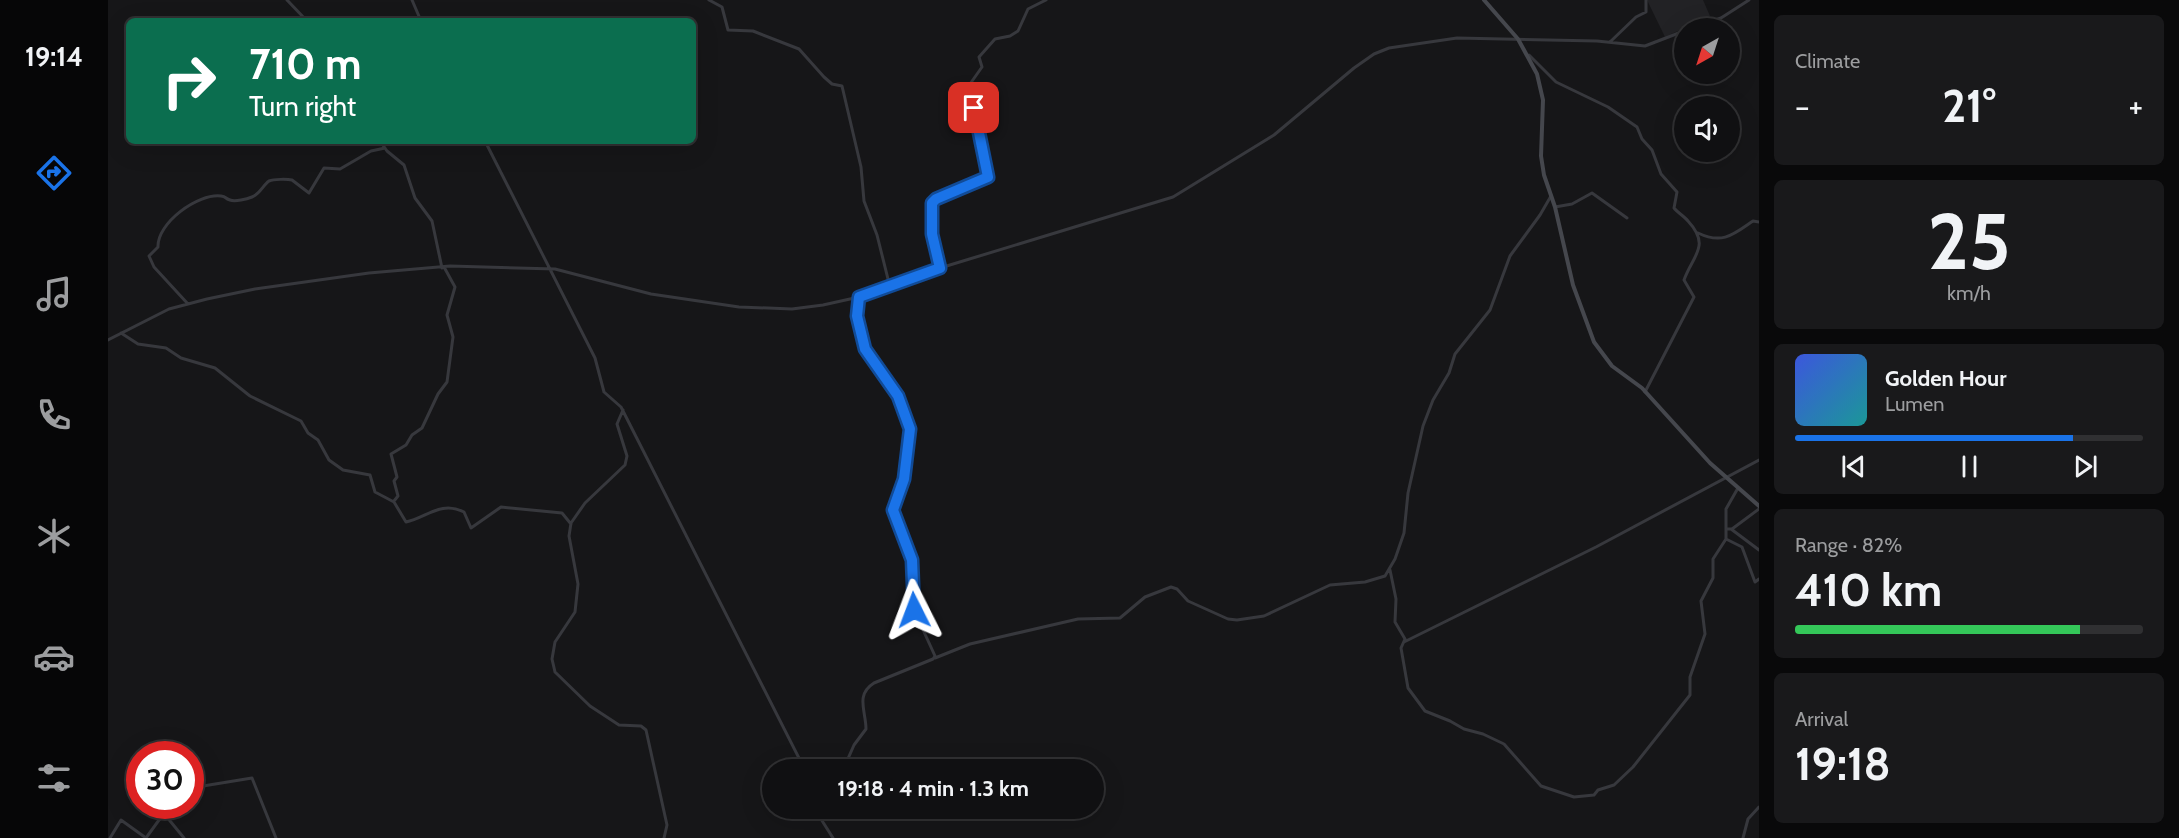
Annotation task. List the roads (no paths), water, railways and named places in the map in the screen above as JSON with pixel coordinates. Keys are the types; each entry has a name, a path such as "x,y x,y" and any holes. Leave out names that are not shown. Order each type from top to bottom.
{"street":[{"path":"287,0 304,18"},
{"path":"412,0 420,18"},
{"path":"709,0 722,7 728,30 753,31 799,49 832,84 842,86 861,166 864,201 877,235 890,287"},
{"path":"940,268 932,234 932,203 936,199 988,177 970,84 982,67 979,57 995,39 1010,36 1018,31 1028,9 1046,0"},
{"path":"1484,0 1529,55 1556,82 1608,107 1638,128 1642,139 1652,150 1661,174 1677,192 1674,210 1686,218 1697,232 1700,247 1684,280 1694,297 1645,392"},
{"path":"1610,42 1636,17 1646,12 1646,0"},
{"path":"1721,18 1749,0"},
{"path":"108,340 170,309 262,288 369,273 443,268 549,269 651,294 751,308 804,308 859,297 940,268 1173,197 1274,135 1354,68 1380,51 1401,45 1457,38 1650,45 1674,35"},
{"path":"1390,568 1396,599 1395,622 1405,638 1401,648 1408,688 1425,711 1504,744 1541,786 1574,797 1594,795 1598,789 1614,785 1633,767 1689,697 1690,677 1705,634 1700,604 1713,578 1713,559 1726,539 1729,529 1759,507 1727,478 1645,392 1612,366 1594,342 1573,285 1541,156 1543,100 1529,55"},
{"path":"382,144 404,165 415,198 432,221 443,268 455,287 447,316 453,337 448,380 438,394 422,428 412,435 406,445 391,454 397,478 394,481 398,496 393,502"},
{"path":"486,144 595,358 604,392 617,401 623,410 799,759"},
{"path":"188,304 154,267 149,256 158,247 158,240 166,225 177,214 195,202 208,198 220,196 232,201 255,196 269,181 292,180 309,193 324,168 340,169 371,151 385,148"},
{"path":"1555,207 1572,204 1592,193 1627,218"},
{"path":"848,759 854,745 866,729 861,697 867,688 874,682 970,644 1078,619 1120,618 1145,597 1171,587 1177,589 1188,601 1216,615 1228,620 1242,620 1268,615 1330,585 1382,578 1390,568 1404,533 1408,493 1423,426 1433,400 1449,373 1455,354 1492,307 1510,256 1545,209 1551,196"},
{"path":"1697,232 1708,237 1730,237 1753,221 1759,222"},
{"path":"859,297 857,316 865,349 898,396 910,429 904,479 896,498 894,513 912,560 914,610 935,657"},
{"path":"121,333 138,344 166,348 182,358 215,368 250,396 299,419 309,434 318,440 329,460 343,470 370,475 375,492 393,502 406,522 420,518 430,510 450,508 464,512 471,528 503,507 561,513 571,524"},
{"path":"623,410 617,424 627,456 625,465 585,503 571,524 569,533 578,584 575,612 555,642 552,659 554,669 591,707 619,725 641,726 646,730 667,825 664,838"},
{"path":"1404,642 1596,548 1759,460"},
{"path":"1738,488 1724,515 1729,529 1759,550"},
{"path":"1726,539 1742,547 1755,582 1759,579"},
{"path":"204,786 252,778 276,838"},
{"path":"1743,838 1750,817 1759,807"},
{"path":"110,838 121,820 146,838 162,819"},
{"path":"168,819 184,838"},
{"path":"821,819 833,838"}]}
